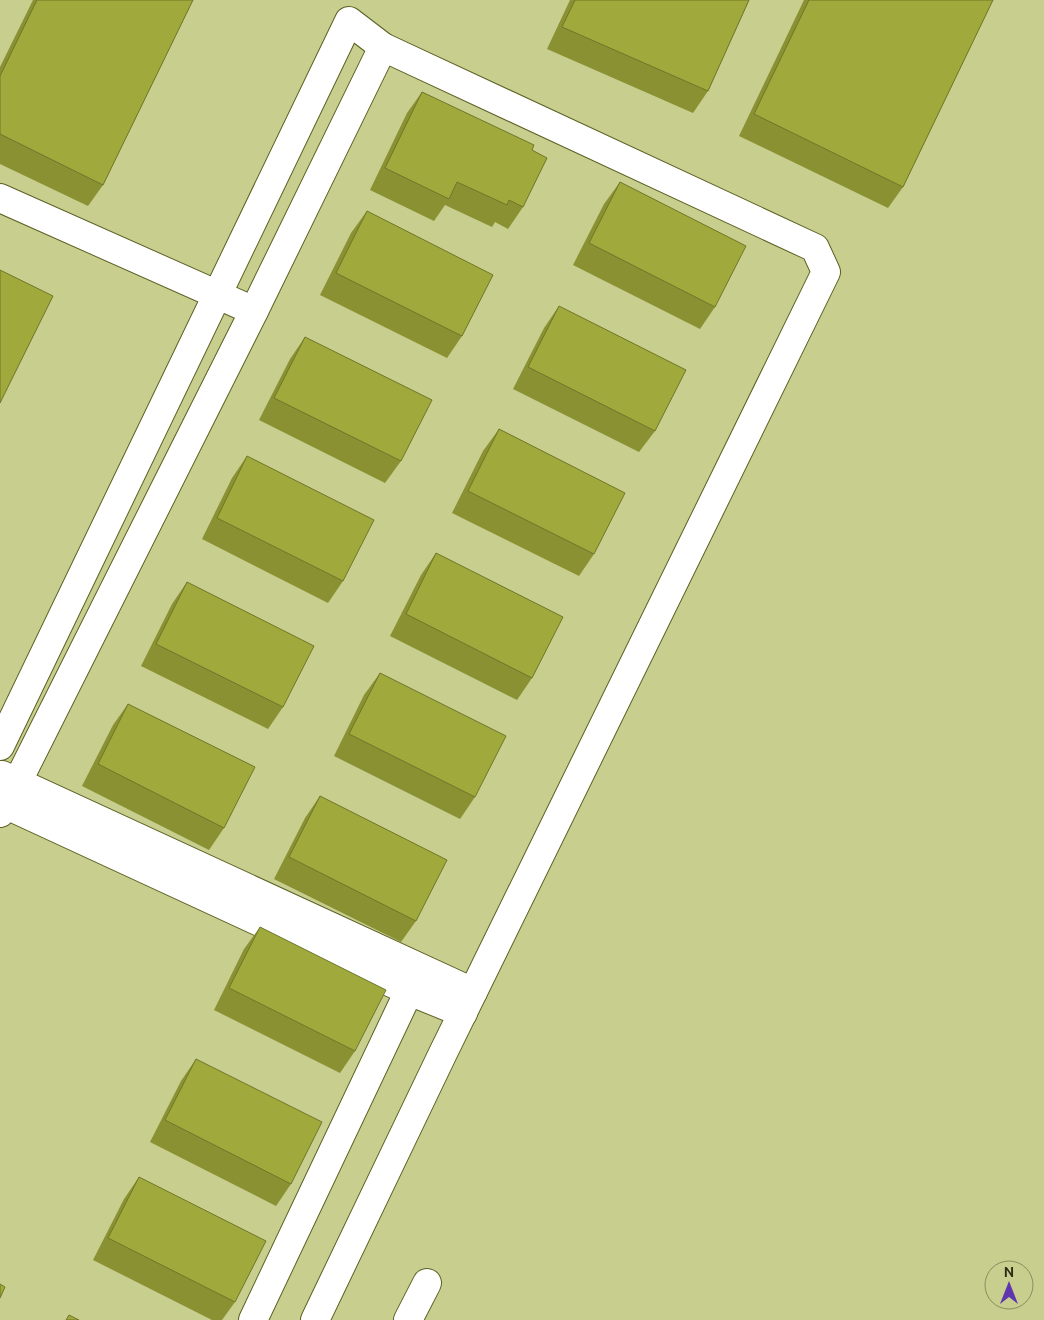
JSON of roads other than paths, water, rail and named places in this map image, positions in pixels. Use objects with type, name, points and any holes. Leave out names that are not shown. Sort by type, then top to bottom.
[{"type":"street","points":[[0,746],[349,21],[383,47],[816,248],[826,272],[315,1320]]},
{"type":"street","points":[[383,47],[254,312],[4,795],[228,893],[468,1003]]},
{"type":"street","points":[[0,198],[254,312]]},
{"type":"street","points":[[228,893],[410,991],[468,1003]]},
{"type":"street","points":[[253,1320],[410,991]]},
{"type":"street","points":[[408,1320],[427,1283]]}]
